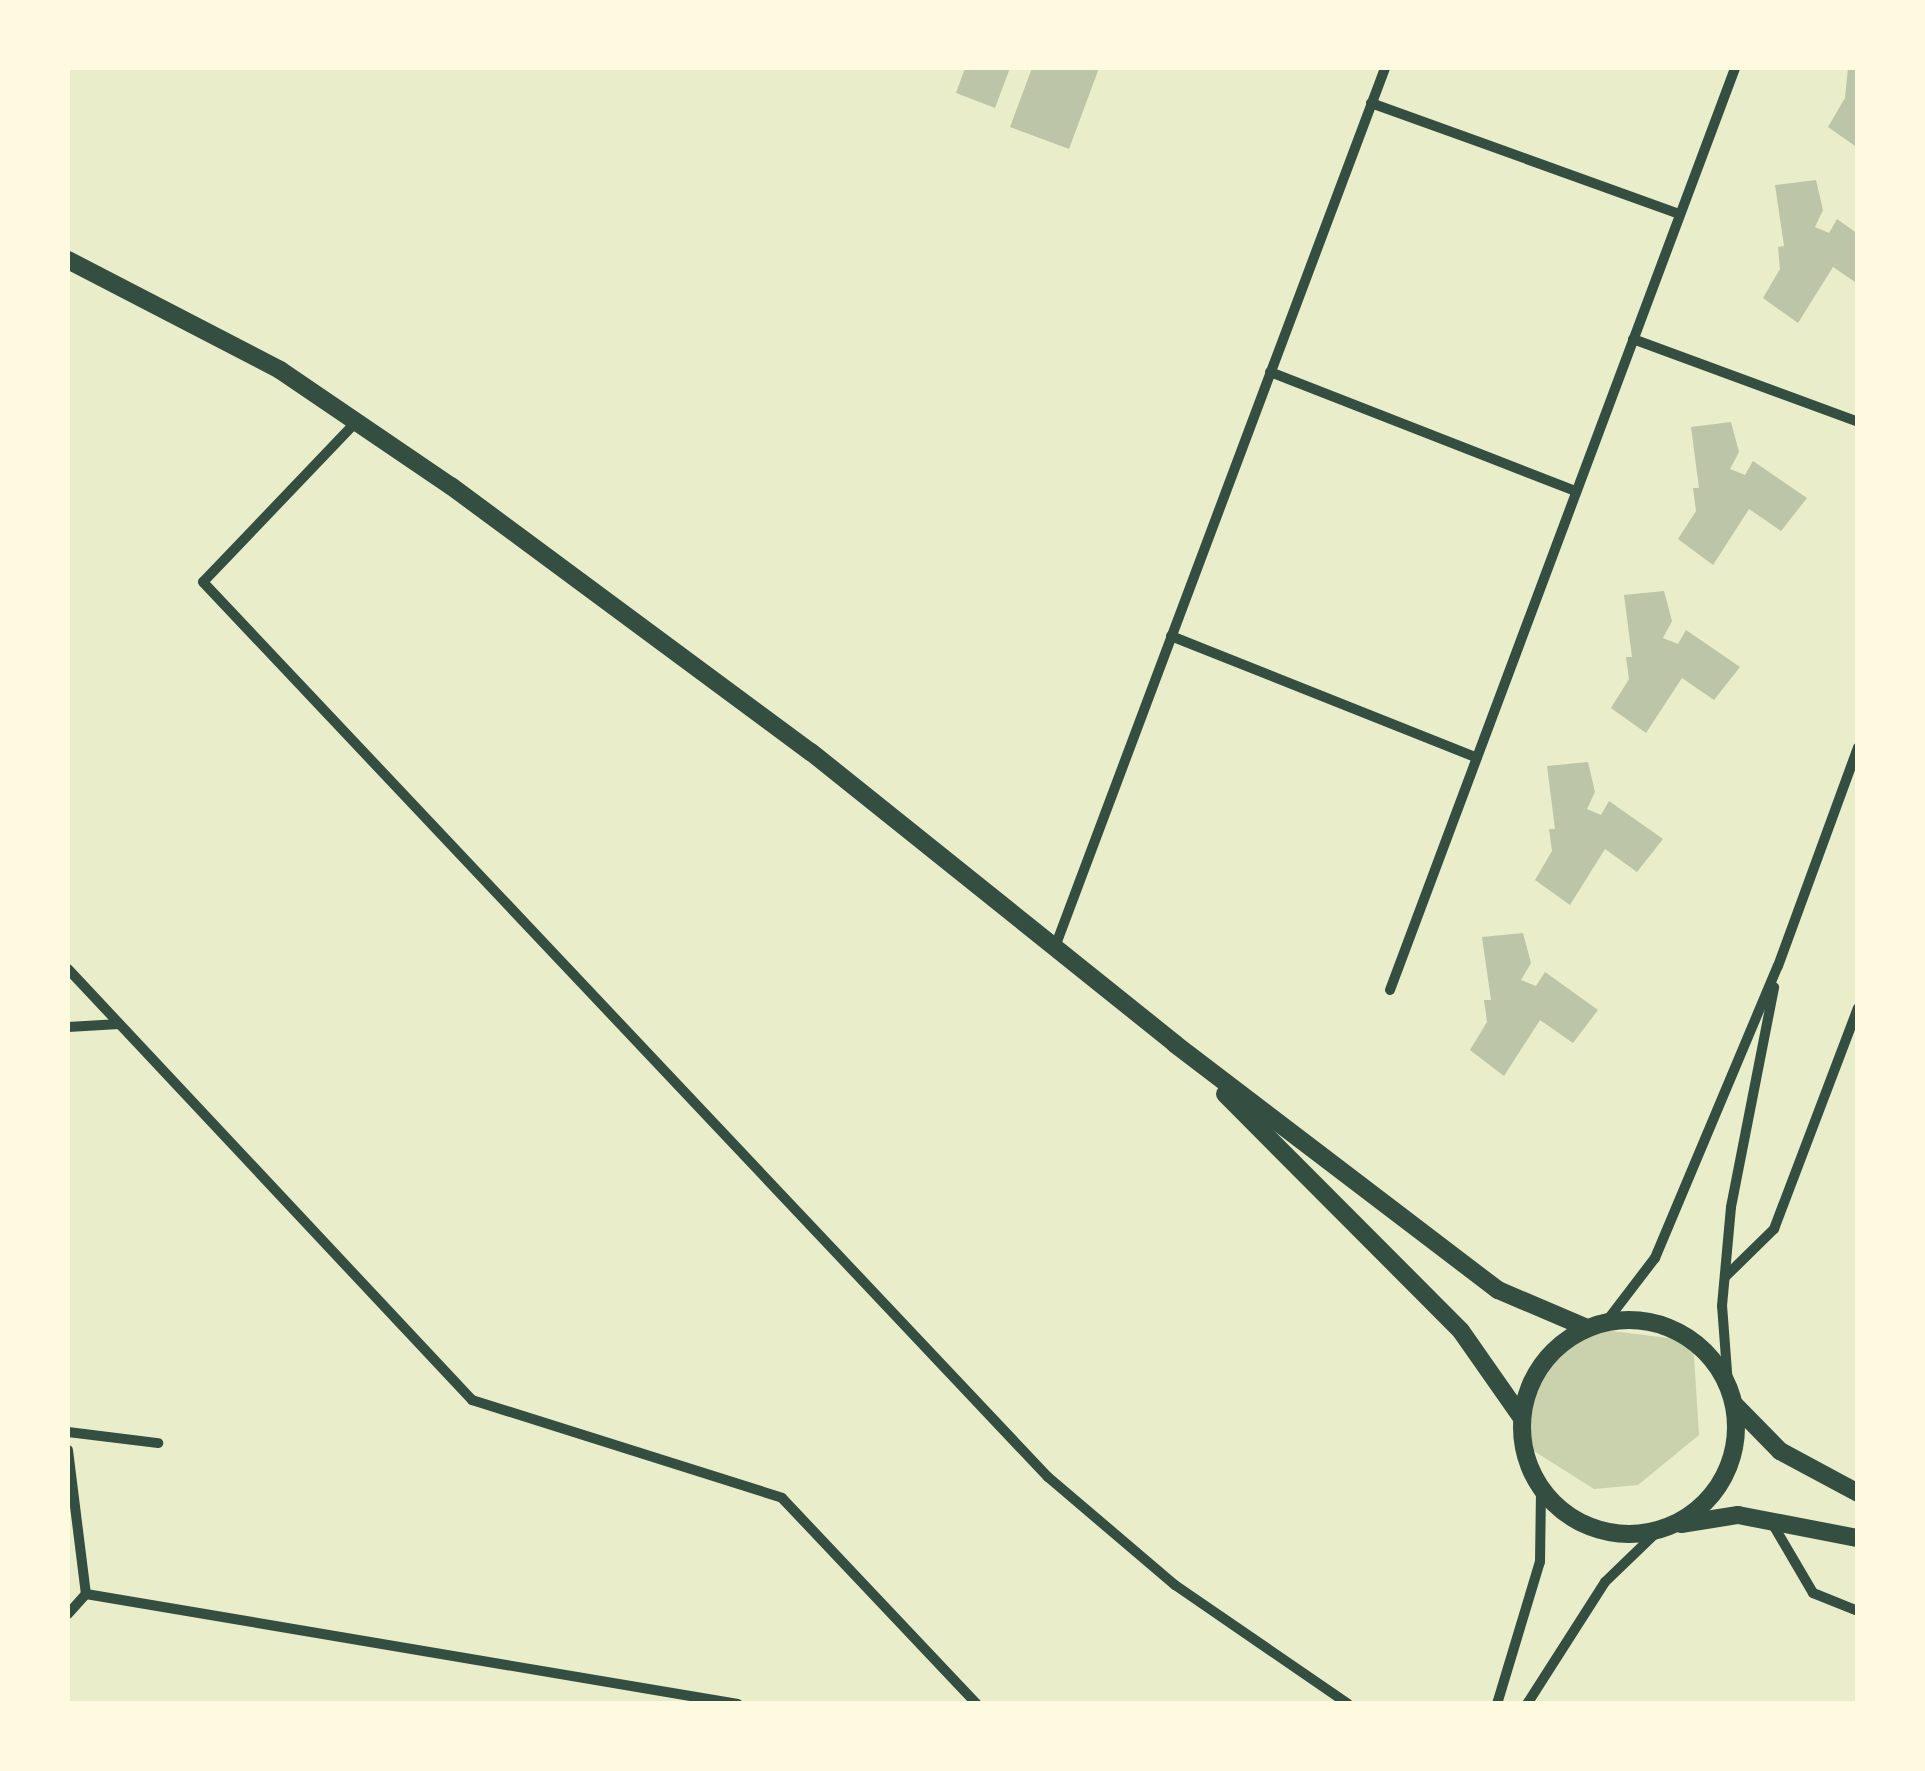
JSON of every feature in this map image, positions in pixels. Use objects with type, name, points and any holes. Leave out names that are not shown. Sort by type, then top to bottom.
[{"type":"street","points":[[1055,947],[1384,68]]},
{"type":"street","points":[[1390,990],[1732,68]]},
{"type":"street","points":[[1371,104],[1680,214]]},
{"type":"street","points":[[68,260],[280,370],[356,422],[811,752],[1175,1044],[1498,1290],[1587,1328]]},
{"type":"street","points":[[1634,338],[1858,422]]},
{"type":"street","points":[[1270,372],[1576,491]]},
{"type":"street","points":[[356,422],[204,582],[1048,1477],[1176,1585],[1348,1704]]},
{"type":"street","points":[[1171,636],[1477,758]]},
{"type":"street","points":[[1606,1322],[1655,1258],[1778,966],[1858,747]]},
{"type":"street","points":[[1527,1704],[1605,1582],[1664,1528],[1700,1507],[1728,1470],[1734,1404],[1728,1385],[1724,1278],[1731,1208],[1778,966]]},
{"type":"street","points":[[68,969],[472,1400],[782,1498],[977,1704]]},
{"type":"street","points":[[1724,1278],[1774,1229],[1858,1008]]},
{"type":"street","points":[[68,1028],[119,1024]]},
{"type":"street","points":[[1175,1044],[1461,1330],[1522,1418],[1529,1466],[1541,1488],[1565,1513],[1594,1528],[1664,1528],[1738,1515],[1858,1538]]},
{"type":"street","points":[[1522,1418],[1544,1360],[1587,1328],[1606,1322],[1666,1326],[1694,1341],[1728,1385]]},
{"type":"street","points":[[1734,1404],[1780,1451],[1858,1493]]},
{"type":"street","points":[[68,1432],[158,1443]]},
{"type":"street","points":[[68,1450],[86,1594],[68,1614]]},
{"type":"street","points":[[1497,1704],[1540,1562],[1541,1488]]},
{"type":"street","points":[[1770,1519],[1813,1593],[1858,1611]]},
{"type":"street","points":[[86,1594],[738,1704]]},
{"type":"green space","points":[[1587,1328],[1693,1341],[1699,1435],[1638,1485],[1594,1489],[1526,1446],[1530,1384]]},
{"type":"building","points":[[965,68],[1010,68],[995,108],[956,93]]},
{"type":"building","points":[[1032,68],[1099,68],[1069,149],[1010,127]]},
{"type":"building","points":[[1848,68],[1858,68],[1858,148],[1828,127],[1845,98]]},
{"type":"building","points":[[1816,180],[1823,210],[1815,227],[1829,233],[1837,219],[1858,234],[1858,284],[1833,267],[1798,323],[1763,298],[1780,269],[1778,247],[1784,246],[1775,185]]},
{"type":"building","points":[[1731,422],[1739,452],[1730,469],[1745,475],[1753,461],[1807,498],[1781,531],[1749,509],[1713,565],[1678,539],[1696,511],[1693,488],[1699,488],[1691,427]]},
{"type":"building","points":[[1664,591],[1672,621],[1663,638],[1678,644],[1686,630],[1740,667],[1714,700],[1682,678],[1646,733],[1611,708],[1629,679],[1626,657],[1632,657],[1624,595]]},
{"type":"building","points":[[1588,762],[1595,792],[1587,809],[1601,815],[1609,801],[1663,839],[1637,872],[1605,849],[1570,905],[1535,880],[1552,851],[1549,829],[1555,829],[1547,766]]},
{"type":"building","points":[[1523,933],[1531,963],[1521,980],[1536,986],[1545,972],[1598,1010],[1573,1043],[1540,1020],[1504,1076],[1470,1050],[1487,1022],[1484,1000],[1491,1000],[1482,937]]}]
